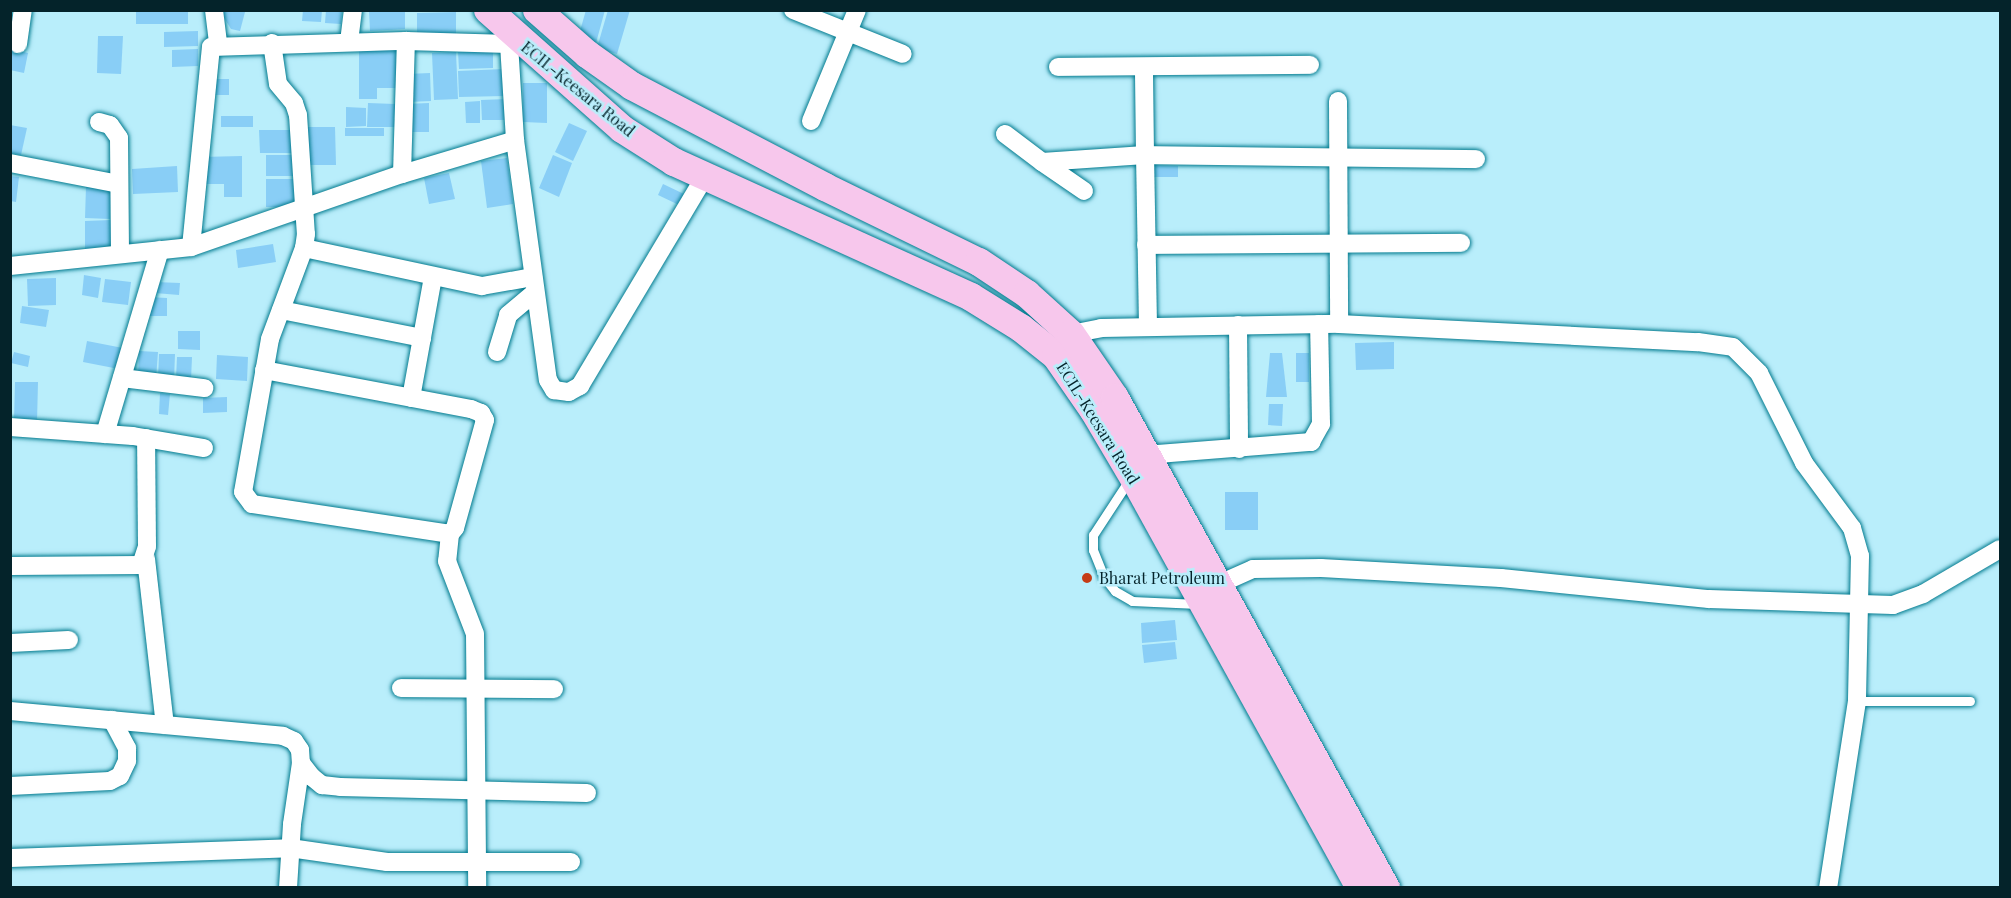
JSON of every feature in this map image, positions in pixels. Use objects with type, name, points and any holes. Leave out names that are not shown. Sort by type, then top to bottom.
[{"type":"main road","name":"ECIL-Keesara Road","points":[[488,10],[512,40],[622,129],[674,162],[971,297],[1056,356],[1138,466],[1210,594],[1386,888]]},
{"type":"main road","name":"ECIL-Keesara Road","points":[[537,10],[587,54],[632,86],[825,188],[924,232],[1028,294],[1071,334],[1115,398],[1138,466]]},
{"type":"main road","name":"ECIL-Keesara Road","points":[[1210,594],[1360,888]]},
{"type":"street","points":[[18,44],[23,10]]},
{"type":"street","points":[[214,10],[218,44]]},
{"type":"street","points":[[349,42],[353,10]]},
{"type":"street","points":[[793,10],[903,54]]},
{"type":"street","points":[[811,121],[857,10]]},
{"type":"street","points":[[190,247],[209,52],[218,44],[512,40],[515,140],[548,380],[554,390],[569,392],[580,386],[705,176]]},
{"type":"street","points":[[402,174],[406,41]]},
{"type":"street","points":[[272,43],[278,84],[294,103],[298,115],[304,248],[281,310],[264,370],[243,492],[246,500],[450,534]]},
{"type":"street","points":[[1058,67],[1310,65]]},
{"type":"street","points":[[1144,68],[1148,326]]},
{"type":"street","points":[[1338,101],[1339,324]]},
{"type":"street","points":[[99,122],[110,125],[119,138],[120,253]]},
{"type":"street","points":[[1005,134],[1084,191]]},
{"type":"street","points":[[10,266],[190,247],[303,210],[402,174],[515,140]]},
{"type":"street","points":[[1042,162],[1144,155],[1476,159]]},
{"type":"street","points":[[10,163],[119,183]]},
{"type":"street","points":[[1146,244],[1461,243]]},
{"type":"street","points":[[304,248],[483,286],[534,285]]},
{"type":"street","points":[[105,434],[160,250]]},
{"type":"street","points":[[411,398],[433,277]]},
{"type":"street","points":[[497,352],[508,315],[534,285]]},
{"type":"street","points":[[281,310],[422,338]]},
{"type":"street","points":[[1138,466],[1239,449],[1306,444],[1318,435],[1319,324]]},
{"type":"street","points":[[1071,334],[1148,326],[1339,324],[1698,342],[1734,347],[1759,373],[1804,463],[1852,528],[1860,556],[1857,606],[1857,701],[1828,888]]},
{"type":"street","points":[[1238,325],[1239,449]]},
{"type":"street","points":[[264,370],[471,409],[481,413],[485,420],[455,528],[450,534],[447,561],[453,584],[475,634],[474,792],[477,888]]},
{"type":"street","points":[[122,378],[204,388]]},
{"type":"street","points":[[10,427],[146,438],[204,448]]},
{"type":"street","points":[[146,438],[146,559],[165,725]]},
{"type":"street","points":[[1210,594],[1253,569],[1321,568],[1501,578],[1709,599],[1857,606],[1893,605],[1923,594],[2001,549]]},
{"type":"street","points":[[10,566],[130,566],[141,565],[146,559]]},
{"type":"street","points":[[10,643],[69,640]]},
{"type":"street","points":[[401,688],[554,689]]},
{"type":"street","points":[[10,711],[283,736],[294,741],[300,750],[301,763],[290,848],[288,888]]},
{"type":"street","points":[[10,786],[110,781],[120,776],[127,761],[127,748],[112,720]]},
{"type":"street","points":[[301,763],[322,785],[474,792],[587,793]]},
{"type":"street","points":[[10,858],[290,848],[387,862],[476,864],[571,862]]},
{"type":"lane","points":[[1138,466],[1093,535],[1094,550],[1104,577],[1115,591],[1132,601],[1210,594]]},
{"type":"lane","points":[[1857,701],[1970,701]]},
{"type":"building","points":[[136,10],[188,10],[188,24],[136,24]]},
{"type":"building","points":[[303,10],[322,10],[321,22],[302,21]]},
{"type":"building","points":[[326,10],[342,10],[341,24],[325,23]]},
{"type":"building","points":[[369,10],[405,10],[405,29],[370,31]]},
{"type":"building","points":[[586,10],[605,10],[596,43],[578,38]]},
{"type":"building","points":[[608,10],[630,10],[617,54],[597,48]]},
{"type":"building","points":[[220,11],[245,12],[240,31],[231,29]]},
{"type":"building","points":[[456,12],[456,34],[417,35],[417,13]]},
{"type":"building","points":[[198,31],[198,46],[164,47],[164,32]]},
{"type":"building","points":[[98,36],[123,36],[121,74],[97,73]]},
{"type":"building","points":[[396,45],[397,88],[377,88],[377,99],[359,99],[359,46]]},
{"type":"building","points":[[10,49],[28,53],[24,73],[10,70]]},
{"type":"building","points":[[198,49],[198,66],[172,67],[172,50]]},
{"type":"building","points":[[493,50],[493,68],[459,69],[458,52]]},
{"type":"building","points":[[456,52],[458,99],[434,100],[432,53]]},
{"type":"building","points":[[504,69],[504,96],[459,97],[458,71]]},
{"type":"building","points":[[430,73],[431,101],[408,102],[407,74]]},
{"type":"building","points":[[209,79],[229,79],[229,95],[210,95]]},
{"type":"building","points":[[523,83],[547,83],[547,123],[523,122]]},
{"type":"building","points":[[508,99],[508,120],[482,120],[481,100]]},
{"type":"building","points":[[480,101],[480,123],[466,123],[465,102]]},
{"type":"building","points":[[368,103],[395,104],[395,127],[367,127]]},
{"type":"building","points":[[429,103],[429,132],[407,132],[406,104]]},
{"type":"building","points":[[346,107],[366,108],[366,126],[346,127]]},
{"type":"building","points":[[221,116],[253,116],[253,127],[221,127]]},
{"type":"building","points":[[569,123],[587,131],[573,161],[555,152]]},
{"type":"building","points":[[10,125],[27,128],[21,155],[10,153]]},
{"type":"building","points":[[307,127],[335,127],[336,165],[307,165]]},
{"type":"building","points":[[345,128],[384,128],[384,136],[345,136]]},
{"type":"building","points":[[259,130],[294,130],[294,153],[260,153]]},
{"type":"building","points":[[266,155],[295,155],[295,176],[266,176]]},
{"type":"building","points":[[553,155],[572,163],[559,197],[539,188]]},
{"type":"building","points":[[242,156],[242,197],[224,197],[224,184],[201,184],[201,157]]},
{"type":"building","points":[[507,158],[513,204],[487,208],[481,161]]},
{"type":"building","points":[[1153,165],[1178,166],[1178,177],[1153,177]]},
{"type":"building","points":[[177,166],[178,192],[133,194],[132,169]]},
{"type":"building","points":[[449,173],[455,199],[429,204],[424,178]]},
{"type":"building","points":[[10,176],[19,177],[16,202],[10,201]]},
{"type":"building","points":[[266,179],[295,179],[295,207],[266,207]]},
{"type":"building","points":[[663,184],[684,194],[679,205],[658,195]]},
{"type":"building","points":[[86,186],[112,187],[110,219],[85,218]]},
{"type":"building","points":[[111,220],[111,250],[85,250],[85,221]]},
{"type":"building","points":[[273,244],[276,262],[238,268],[236,250]]},
{"type":"building","points":[[84,275],[101,278],[98,298],[82,295]]},
{"type":"building","points":[[56,278],[56,305],[28,306],[27,279]]},
{"type":"building","points":[[105,279],[131,282],[128,305],[102,302]]},
{"type":"building","points":[[155,282],[180,283],[179,295],[155,293]]},
{"type":"building","points":[[148,297],[167,298],[167,316],[147,316]]},
{"type":"building","points":[[22,306],[49,310],[46,327],[20,323]]},
{"type":"building","points":[[178,331],[200,331],[200,350],[178,349]]},
{"type":"building","points":[[87,341],[128,349],[124,370],[83,362]]},
{"type":"building","points":[[1394,342],[1394,369],[1356,370],[1355,343]]},
{"type":"building","points":[[139,351],[158,352],[156,379],[138,378]]},
{"type":"building","points":[[14,352],[30,356],[28,367],[11,363]]},
{"type":"building","points":[[1270,353],[1282,353],[1287,397],[1266,397]]},
{"type":"building","points":[[1296,353],[1309,353],[1309,382],[1296,382]]},
{"type":"building","points":[[159,354],[175,354],[174,380],[158,380]]},
{"type":"building","points":[[217,355],[248,357],[247,381],[216,379]]},
{"type":"building","points":[[177,357],[192,357],[191,380],[176,379]]},
{"type":"building","points":[[15,382],[38,382],[37,422],[14,421]]},
{"type":"building","points":[[160,393],[170,394],[168,415],[159,414]]},
{"type":"building","points":[[227,397],[227,412],[203,413],[203,398]]},
{"type":"building","points":[[1269,404],[1283,404],[1282,426],[1268,425]]},
{"type":"building","points":[[1225,492],[1258,492],[1258,530],[1225,530]]},
{"type":"building","points":[[1175,620],[1177,640],[1142,643],[1141,623]]},
{"type":"building","points":[[1175,642],[1177,659],[1144,663],[1142,645]]},
{"type":"place","name":"Bharat Petroleum","points":[[1087,578]]}]
